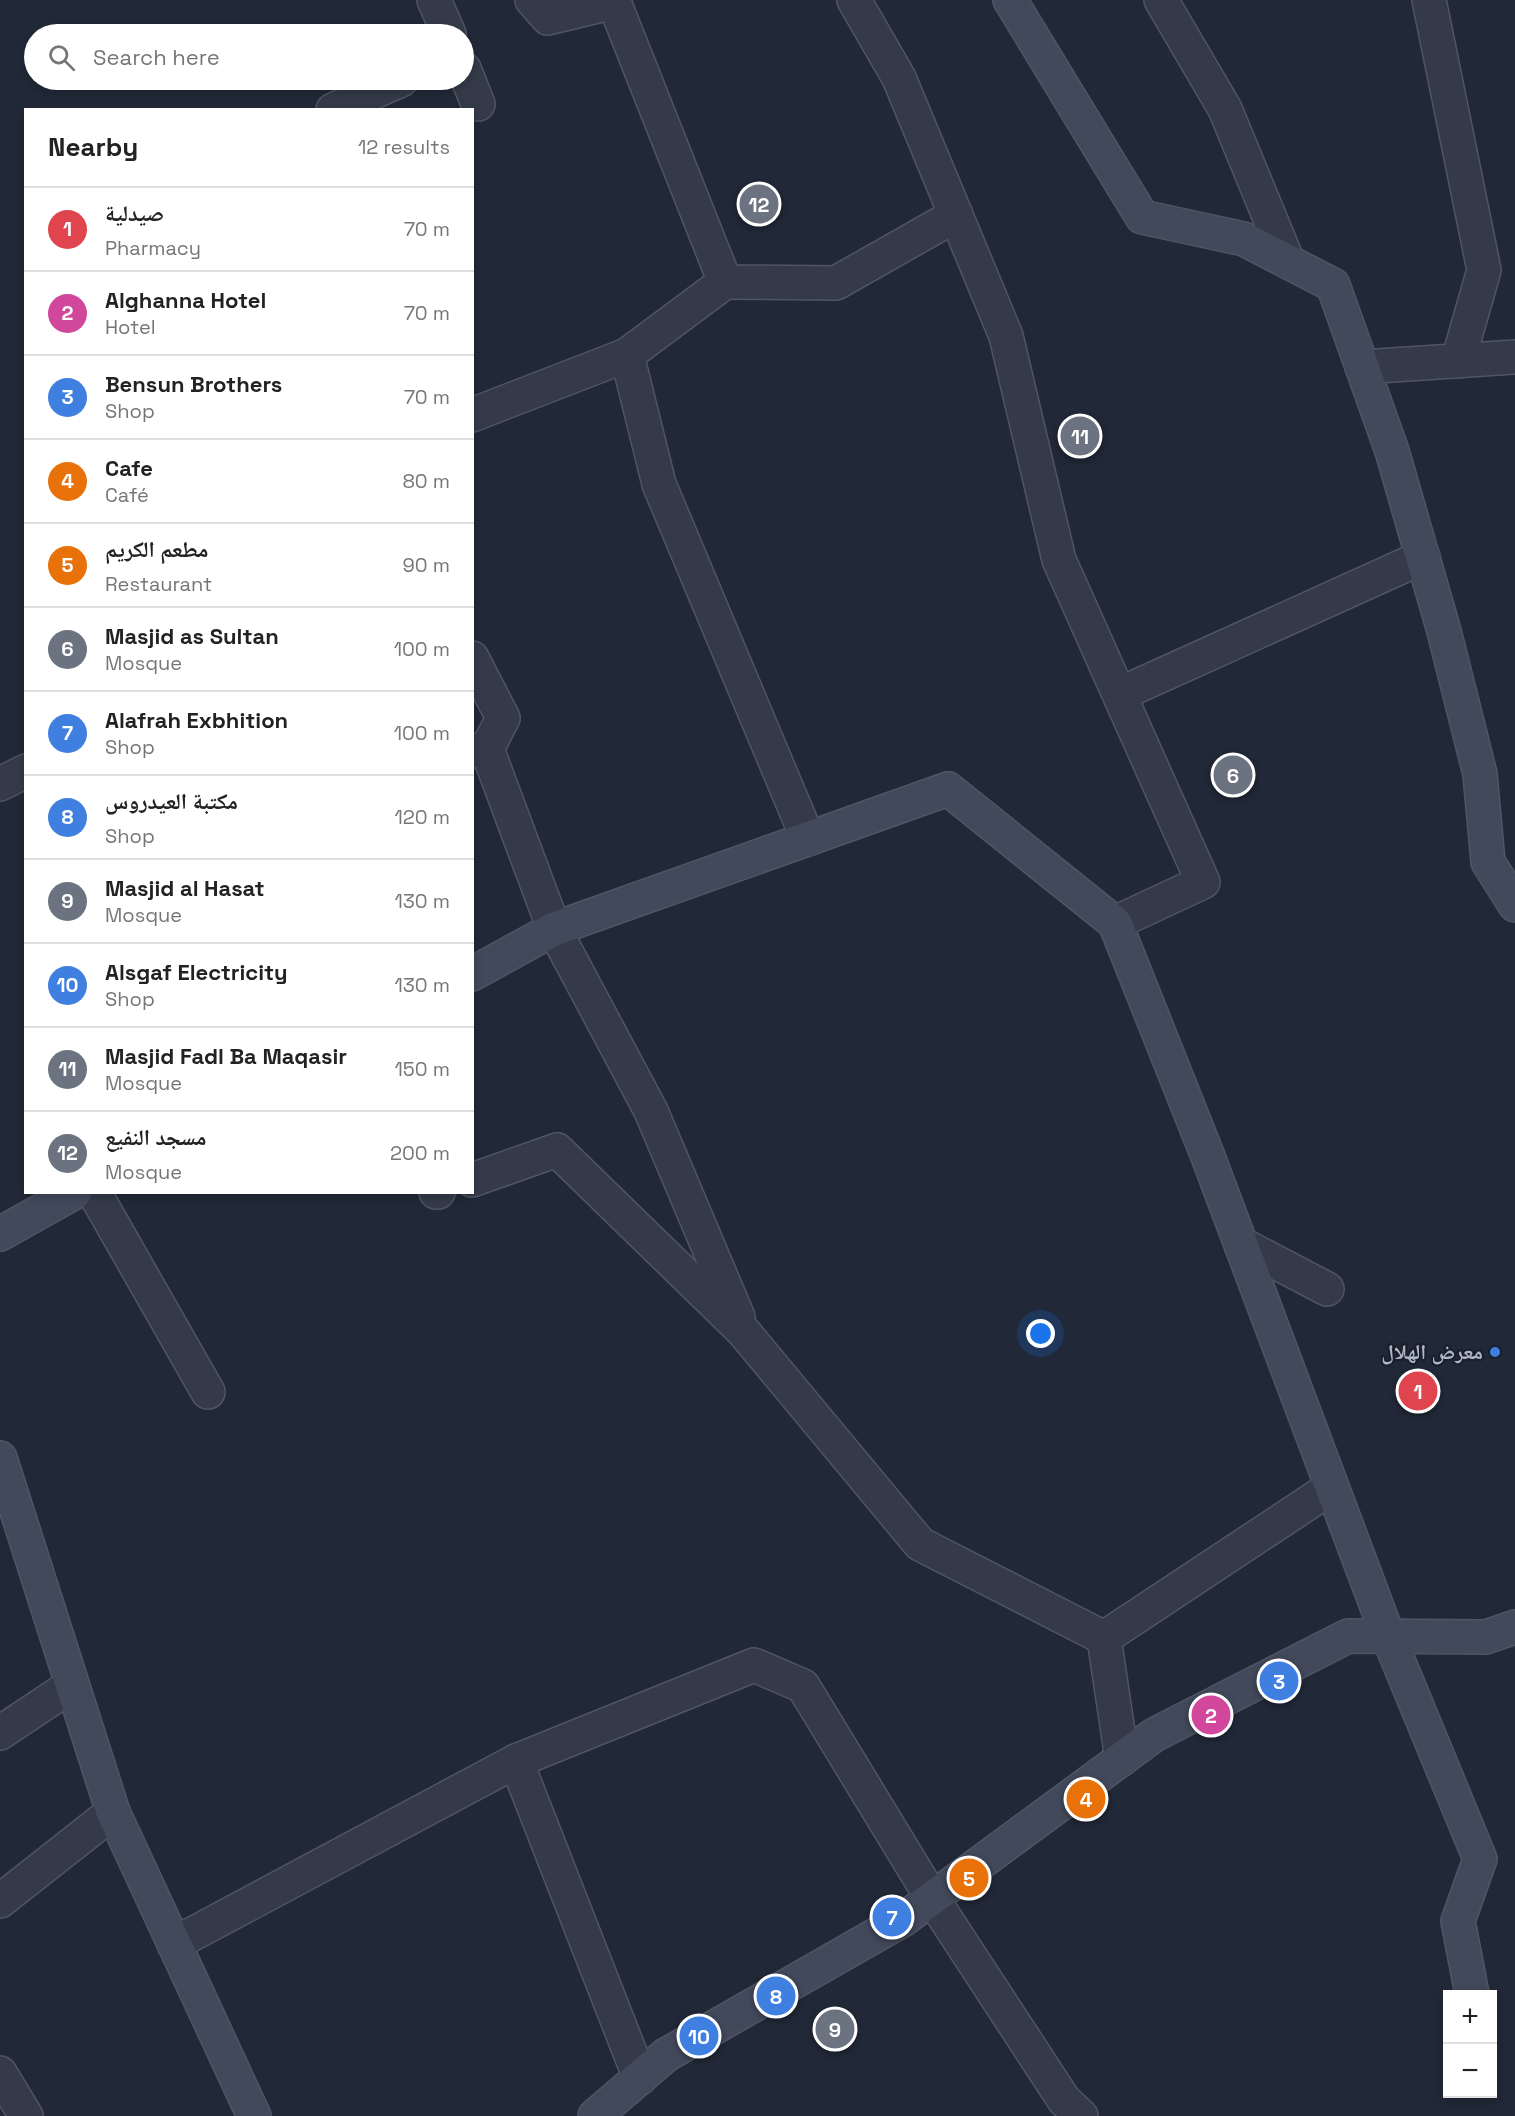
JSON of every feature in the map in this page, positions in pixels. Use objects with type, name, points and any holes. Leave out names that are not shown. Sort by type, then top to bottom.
[{"type":"street","points":[[434,0],[445,24]]},
{"type":"street","points":[[532,0],[548,18],[616,1],[725,282]]},
{"type":"street","points":[[854,0],[899,78],[1006,336],[1059,560],[1203,882],[1115,923]]},
{"type":"street","points":[[1010,0],[1142,217],[1244,239],[1333,285],[1392,451],[1444,631],[1480,774],[1488,862],[1515,905]]},
{"type":"street","points":[[1161,0],[1226,109],[1288,262]]},
{"type":"street","points":[[1429,0],[1484,270],[1458,361]]},
{"type":"street","points":[[472,90],[478,104]]},
{"type":"street","points":[[340,108],[385,94]]},
{"type":"street","points":[[474,414],[627,355],[725,282],[836,283],[956,215]]},
{"type":"street","points":[[627,355],[659,484],[808,839]]},
{"type":"street","points":[[1362,367],[1515,357]]},
{"type":"street","points":[[1120,694],[1423,558]]},
{"type":"street","points":[[474,662],[503,718],[480,750],[554,929],[651,1111],[743,1330]]},
{"type":"street","points":[[0,784],[24,772]]},
{"type":"street","points":[[474,973],[554,929],[948,789],[1115,923],[1241,1244],[1388,1636],[1480,1859],[1458,1921],[1471,1990]]},
{"type":"street","points":[[474,1179],[557,1150],[743,1330],[920,1544],[1104,1638]]},
{"type":"street","points":[[0,1234],[71,1194]]},
{"type":"street","points":[[95,1194],[208,1392]]},
{"type":"street","points":[[1241,1244],[1328,1289]]},
{"type":"street","points":[[0,1458],[113,1812],[254,2116]]},
{"type":"street","points":[[1104,1638],[1332,1488]]},
{"type":"street","points":[[595,2116],[666,2055],[904,1919],[1154,1735],[1348,1636],[1486,1638],[1515,1627]]},
{"type":"street","points":[[1104,1638],[1122,1759]]},
{"type":"street","points":[[174,1944],[516,1761],[754,1665],[803,1686],[932,1898],[1064,2100],[1081,2116]]},
{"type":"street","points":[[0,1732],[72,1685]]},
{"type":"street","points":[[516,1761],[640,2078]]},
{"type":"street","points":[[0,1901],[113,1812]]},
{"type":"street","points":[[0,2073],[26,2116]]},
{"type":"place","name":"مسجد النفيع","points":[[759,204]]},
{"type":"place","name":"Masjid Fadl Ba Maqasir","points":[[1080,436]]},
{"type":"place","name":"Masjid as Sultan","points":[[1233,775]]},
{"type":"place","name":"معرض الهلال","points":[[1495,1352]]},
{"type":"place","name":"صيدلية","points":[[1418,1391]]},
{"type":"place","name":"Bensun Brothers","points":[[1279,1681]]},
{"type":"place","name":"Alghanna Hotel","points":[[1211,1715]]},
{"type":"place","name":"Cafe","points":[[1086,1799]]},
{"type":"place","name":"مطعم الكريم","points":[[969,1878]]},
{"type":"place","name":"Alafrah Exbhition","points":[[892,1917]]},
{"type":"place","name":"مكتبة العيدروس","points":[[776,1996]]},
{"type":"place","name":"Masjid al Hasat","points":[[835,2029]]},
{"type":"place","name":"Alsgaf Electricity","points":[[699,2036]]}]
